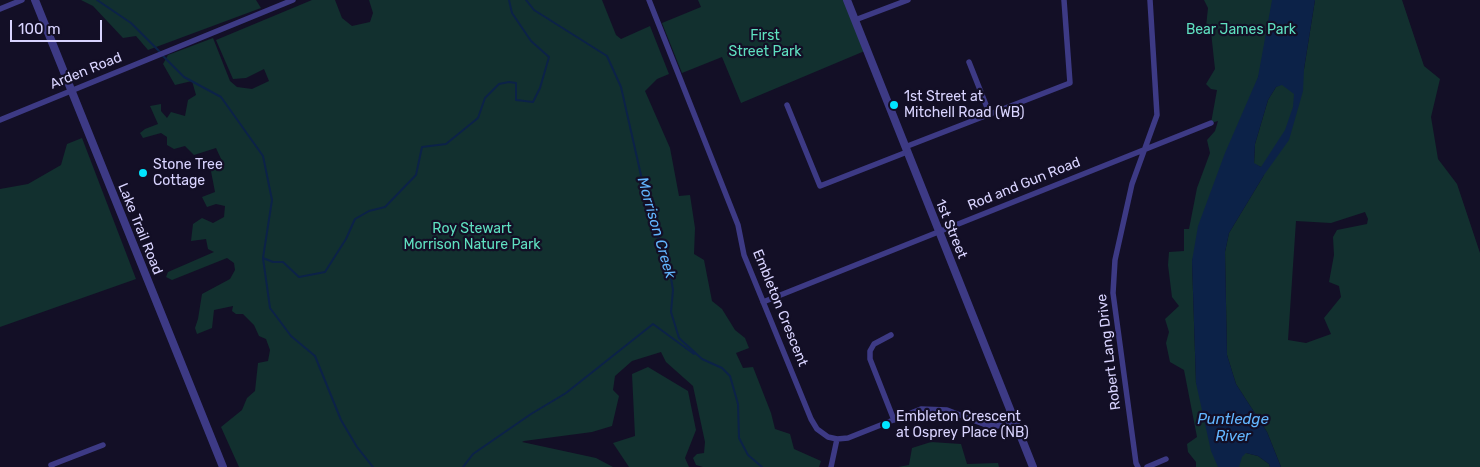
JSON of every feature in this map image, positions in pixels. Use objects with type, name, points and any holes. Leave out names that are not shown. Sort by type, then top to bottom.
[{"type":"street","points":[[0,9],[22,0]]},
{"type":"street","name":"Lake Trail Road","points":[[35,0],[223,467]]},
{"type":"street","name":"Arden Road","points":[[0,120],[293,0]]},
{"type":"street","name":"Embleton Crescent","points":[[649,0],[738,225],[744,255],[811,419],[817,429],[837,439]]},
{"type":"street","name":"1st Street","points":[[847,0],[1032,467]]},
{"type":"street","points":[[855,20],[907,0]]},
{"type":"street","points":[[787,105],[820,186],[1070,83],[1064,0]]},
{"type":"street","name":"Robert Lang Drive","points":[[1138,467],[1113,293],[1115,260],[1132,184],[1157,115],[1150,0]]},
{"type":"street","points":[[969,62],[990,115]]},
{"type":"street","name":"Rod and Gun Road","points":[[763,302],[1211,123]]},
{"type":"street","points":[[891,335],[874,344],[870,351],[870,359],[894,420]]},
{"type":"street","points":[[831,467],[837,439],[848,438],[921,409],[947,410],[986,425],[997,426],[1014,422]]},
{"type":"street","points":[[52,467],[51,465],[103,445]]},
{"type":"street","points":[[1147,467],[1166,459]]},
{"type":"green space","points":[[81,0],[256,0],[261,8],[148,50],[136,36],[123,38],[93,6]]},
{"type":"green space","name":"Roy Stewart Morrison Nature Park","points":[[312,0],[335,0],[342,18],[352,26],[370,22],[373,13],[369,0],[602,0],[616,35],[621,39],[650,26],[669,74],[657,79],[645,91],[670,148],[679,196],[690,195],[695,228],[694,254],[704,260],[712,301],[722,309],[735,330],[745,338],[749,348],[736,353],[743,368],[753,367],[771,413],[775,429],[790,434],[794,449],[821,461],[819,467],[703,467],[696,465],[693,458],[697,454],[704,453],[705,442],[693,386],[666,362],[661,352],[632,361],[615,376],[613,390],[619,396],[612,426],[592,432],[522,442],[596,458],[613,467],[239,467],[221,427],[242,410],[247,398],[255,391],[258,363],[268,361],[270,350],[266,339],[259,336],[254,325],[243,314],[236,314],[232,311],[233,306],[214,310],[212,328],[197,334],[195,328],[202,294],[230,279],[235,270],[234,263],[227,258],[172,280],[166,277],[168,272],[214,252],[208,249],[206,239],[191,241],[193,224],[202,218],[213,223],[224,217],[225,206],[216,204],[207,207],[202,197],[215,192],[210,166],[222,161],[216,148],[194,155],[185,146],[174,149],[167,145],[167,137],[161,133],[143,138],[140,133],[158,124],[150,106],[161,104],[161,111],[167,118],[171,112],[185,116],[188,100],[196,95],[192,81],[175,85],[163,64],[168,55],[213,38],[230,81],[237,87],[252,89],[269,81],[264,69],[246,78],[233,79],[216,40]]},
{"type":"green space","name":"First Street Park","points":[[698,0],[847,0],[867,50],[741,103],[722,57],[682,73],[662,23],[701,7]]},
{"type":"green space","name":"Bear James Park","points":[[1204,0],[1282,0],[1248,111],[1192,261],[1196,383],[1246,453],[1258,456],[1269,464],[1270,467],[1196,467],[1196,462],[1188,452],[1187,444],[1197,437],[1184,370],[1170,362],[1166,343],[1169,332],[1165,319],[1179,306],[1172,297],[1168,265],[1169,252],[1184,251],[1184,229],[1189,229],[1197,188],[1210,153],[1207,140],[1215,131],[1218,121],[1211,123],[1217,90],[1211,89],[1206,84],[1215,69],[1211,32],[1206,27],[1208,8]]},
{"type":"green space","points":[[1315,0],[1402,0],[1424,66],[1440,79],[1431,117],[1438,159],[1457,184],[1480,253],[1480,467],[1281,467],[1267,432],[1236,384],[1227,355],[1225,252],[1229,233],[1264,175],[1261,167],[1254,164],[1255,144],[1268,100],[1276,87],[1304,69]],"holes":[[[1365,212],[1368,219],[1367,224],[1337,230],[1333,237],[1334,255],[1329,282],[1339,286],[1341,297],[1324,318],[1331,334],[1306,343],[1288,340],[1296,221],[1331,223]]]},
{"type":"green space","points":[[82,138],[136,279],[0,327],[0,189],[28,184],[61,165],[67,144]]},
{"type":"green space","points":[[648,367],[688,391],[696,430],[685,458],[689,467],[629,467],[613,443],[635,436],[632,374]]},
{"type":"green space","points":[[931,442],[961,444],[967,464],[998,463],[999,467],[898,467],[909,465],[912,448]]},
{"type":"water","name":"Puntledge River","points":[[1272,0],[1315,0],[1304,69],[1303,91],[1289,140],[1264,175],[1229,233],[1225,252],[1227,355],[1236,384],[1267,432],[1281,467],[1270,467],[1269,464],[1258,456],[1246,453],[1242,457],[1239,467],[1218,467],[1211,451],[1196,383],[1192,261],[1198,226],[1225,153],[1258,77]],"holes":[[[1282,85],[1294,94],[1293,107],[1285,130],[1261,167],[1254,163],[1255,144],[1268,100],[1276,87]]]},
{"type":"waterway","points":[[97,0],[131,23],[160,52]]},
{"type":"waterway","points":[[263,258],[273,262],[283,262],[299,277],[325,272],[346,239],[355,219],[369,211],[385,207],[416,175],[422,147],[446,144],[478,118],[485,98],[499,84],[516,83],[516,100],[533,102],[540,88],[549,57],[531,41],[512,13],[509,0]]},
{"type":"waterway","name":"Morrison Creek","points":[[526,0],[534,10],[607,56],[621,87],[650,215],[670,272],[673,290],[671,312],[679,338],[702,359],[722,368],[730,376],[738,404],[739,438],[748,455],[762,467]]},
{"type":"waterway","points":[[163,56],[184,77],[221,97],[263,156],[272,200],[263,258],[270,308],[291,336],[315,356],[341,420],[357,447],[373,467]]},
{"type":"waterway","points":[[463,467],[473,454],[531,414],[566,393],[653,324],[694,354]]},
{"type":"place","name":"1st Street at Mitchell Road (WB)","points":[[894,105]]},
{"type":"place","name":"Stone Tree Cottage","points":[[143,173]]},
{"type":"place","name":"Embleton Crescent at Osprey Place (NB)","points":[[886,425]]}]
